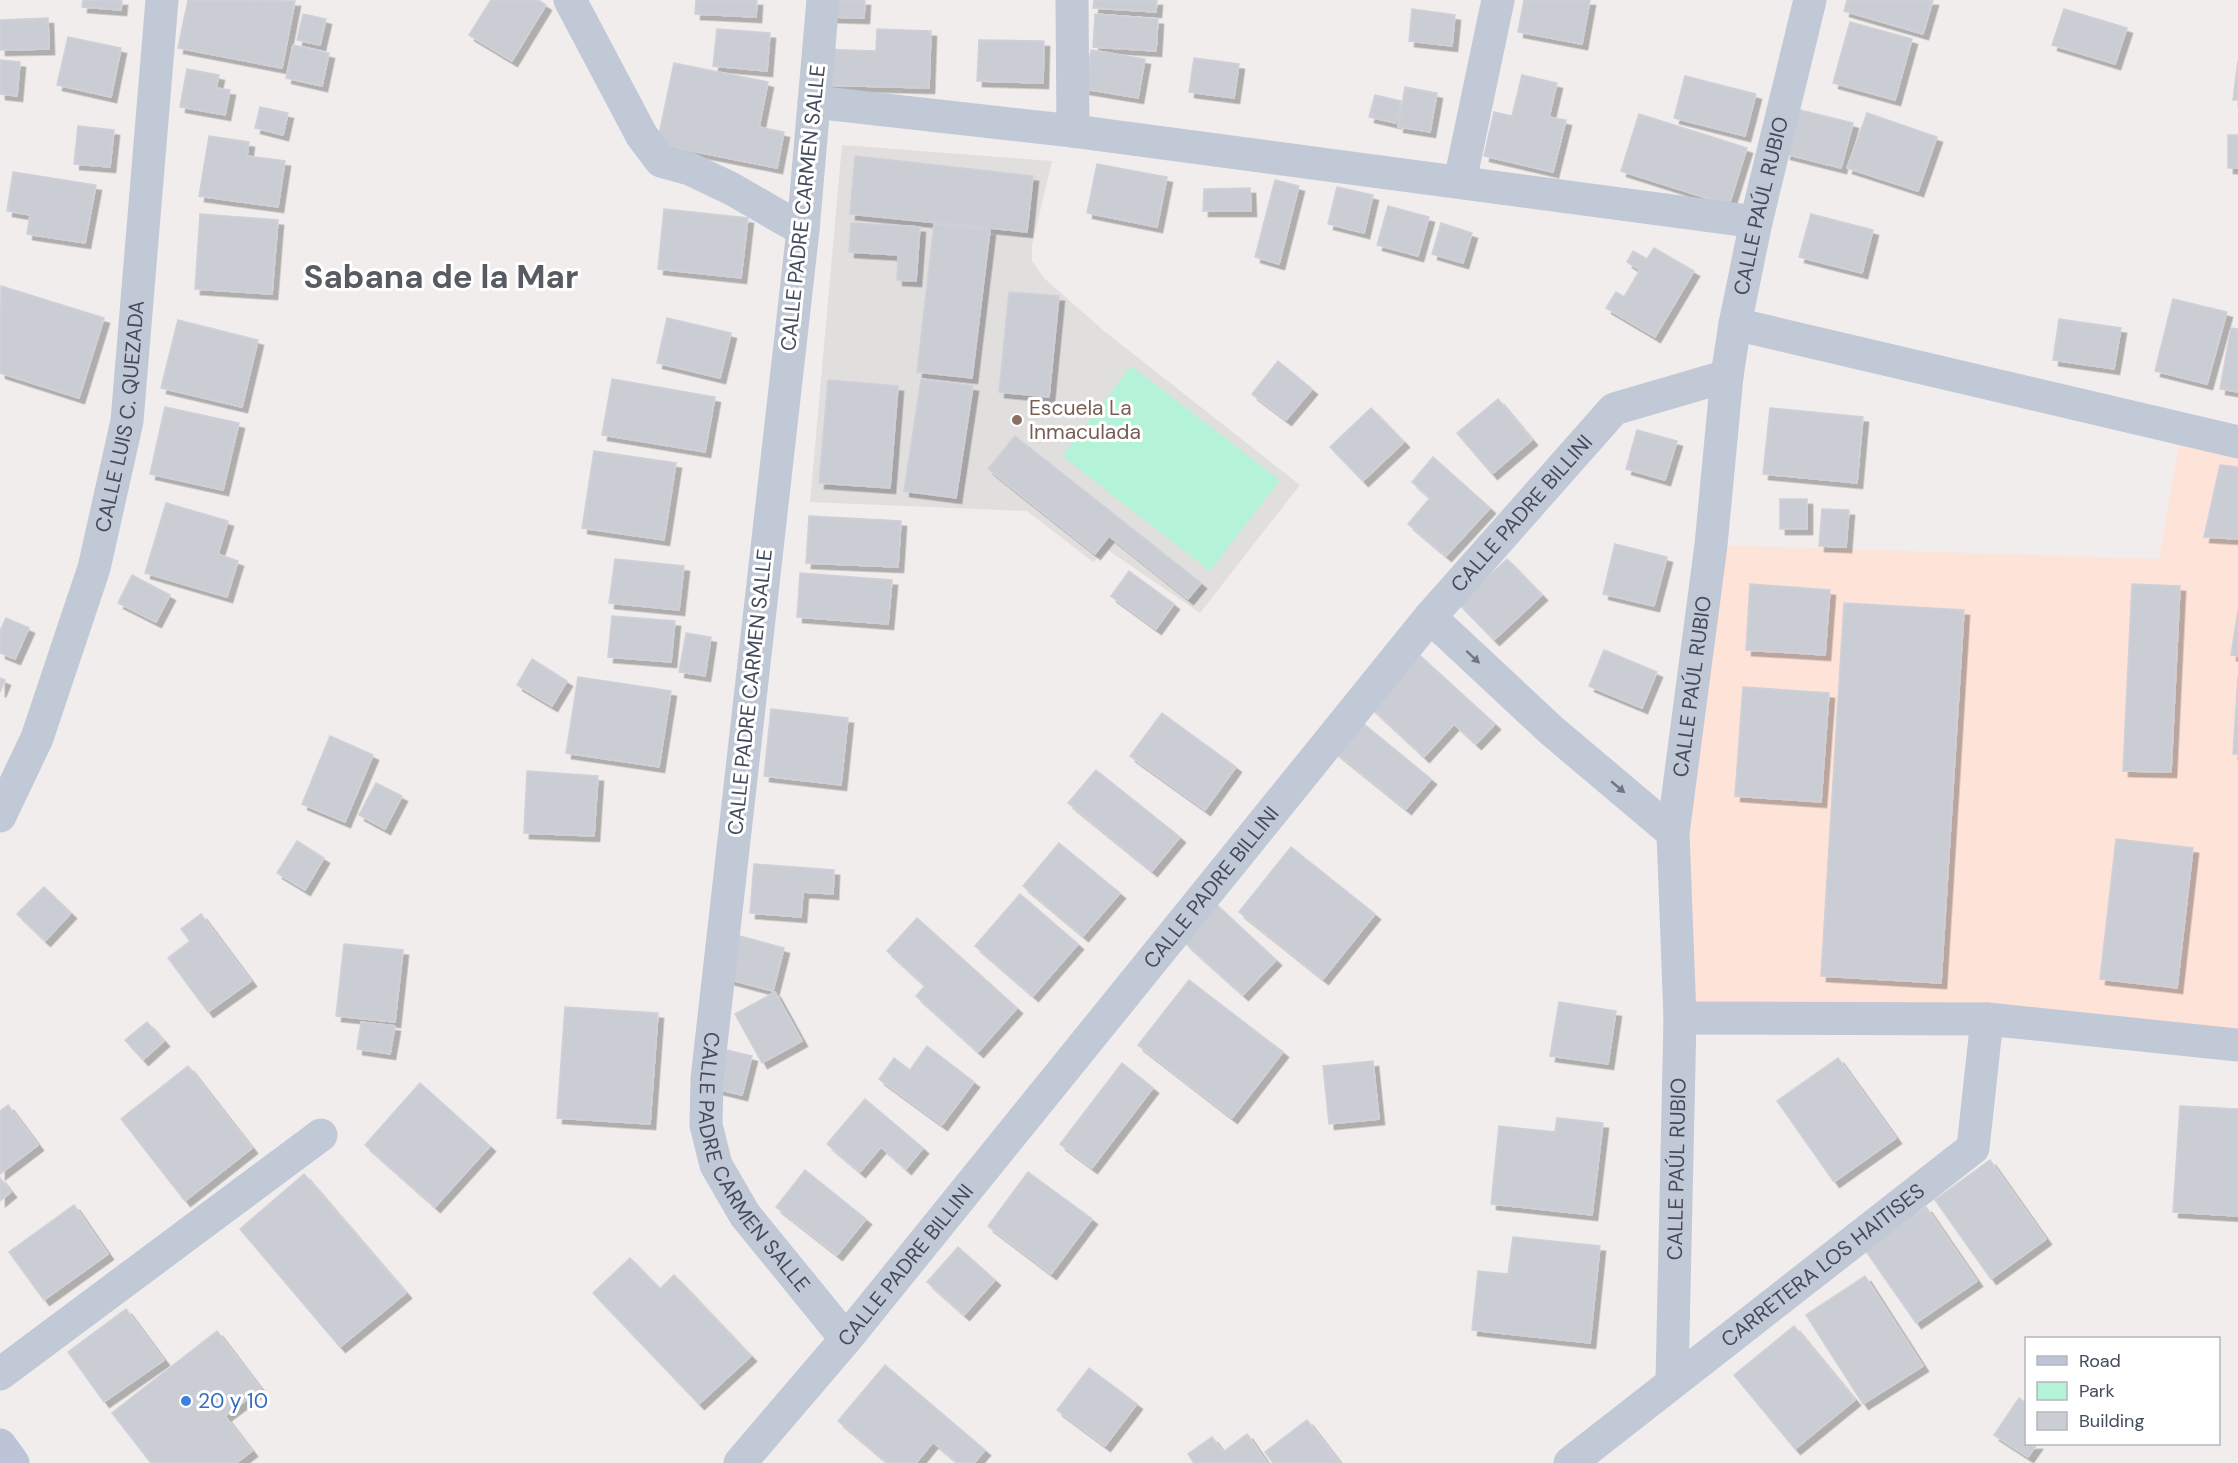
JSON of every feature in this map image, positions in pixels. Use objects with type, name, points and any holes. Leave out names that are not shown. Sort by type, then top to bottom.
[{"type":"street","name":"CALLE LUIS C. QUEZADA","points":[[0,816],[37,738],[94,568],[127,421],[162,0]]},
{"type":"street","points":[[570,0],[642,136],[661,161],[690,169],[732,189],[802,230]]},
{"type":"street","name":"CALLE PADRE CARMEN SALLE","points":[[823,0],[802,230],[707,1079],[706,1125],[716,1165],[745,1215],[846,1339]]},
{"type":"street","points":[[1072,0],[1073,131]]},
{"type":"street","points":[[1460,181],[1498,0]]},
{"type":"street","name":"CALLE PAÚL RUBIO","points":[[1672,1381],[1680,1018],[1673,833],[1711,545],[1727,376],[1735,324],[1756,222],[1810,0]]},
{"type":"street","points":[[814,102],[1073,131],[1756,222]]},
{"type":"street","points":[[1735,324],[2238,442]]},
{"type":"street","name":"CALLE PADRE BILLINI","points":[[740,1463],[846,1339],[1430,617],[1614,409],[1727,376]]},
{"type":"street","points":[[1430,617],[1551,730],[1673,833]]},
{"type":"street","points":[[1680,1018],[1987,1019],[2238,1045]]},
{"type":"street","name":"CARRETERA LOS HAITISES","points":[[1570,1463],[1973,1148],[1987,1019]]},
{"type":"street","points":[[0,1374],[321,1135]]},
{"type":"street","points":[[0,1446],[13,1463]]},
{"type":"shaded area","name":"Escuela La Inmaculada","points":[[842,145],[1052,161],[1032,245],[1032,261],[1044,278],[1104,331],[1300,485],[1200,613],[1108,550],[1093,562],[1027,511],[810,502]]},
{"type":"shaded area","points":[[2182,427],[2238,442],[2238,1045],[1680,1018],[1673,833],[1711,545],[2159,559]]},
{"type":"green space","points":[[1131,366],[1280,480],[1210,571],[1062,456]]},
{"type":"building","points":[[83,0],[122,0],[121,10],[82,7]]},
{"type":"building","points":[[188,0],[295,1],[282,68],[178,48]]},
{"type":"building","points":[[491,0],[538,0],[546,5],[512,61],[469,35]]},
{"type":"building","points":[[696,0],[757,0],[756,17],[695,14]]},
{"type":"building","points":[[830,0],[865,0],[864,18],[830,17]]},
{"type":"building","points":[[1094,0],[1157,0],[1156,12],[1093,8]]},
{"type":"building","points":[[1524,0],[1590,0],[1582,44],[1518,32]]},
{"type":"building","points":[[1847,0],[1933,0],[1923,34],[1844,11]]},
{"type":"building","points":[[1412,9],[1455,15],[1452,46],[1409,41]]},
{"type":"building","points":[[2064,9],[2127,28],[2115,64],[2052,45]]},
{"type":"building","points":[[303,14],[326,19],[320,45],[297,40]]},
{"type":"building","points":[[1095,14],[1158,19],[1156,51],[1093,47]]},
{"type":"building","points":[[48,18],[49,49],[0,50],[0,20]]},
{"type":"building","points":[[1850,22],[1912,39],[1895,100],[1833,83]]},
{"type":"building","points":[[717,29],[770,33],[767,71],[713,66]]},
{"type":"building","points":[[877,29],[931,31],[929,88],[820,85],[821,49],[876,51]]},
{"type":"building","points":[[68,37],[121,48],[111,97],[57,85]]},
{"type":"building","points":[[979,40],[1044,41],[1043,83],[977,81]]},
{"type":"building","points":[[293,45],[329,53],[322,86],[286,78]]},
{"type":"building","points":[[1091,50],[1145,59],[1138,98],[1084,89]]},
{"type":"building","points":[[1194,58],[1239,64],[1234,98],[1189,92]]},
{"type":"building","points":[[0,60],[20,62],[17,96],[0,94]]},
{"type":"building","points":[[2238,61],[2238,100],[2233,100]]},
{"type":"building","points":[[674,63],[768,82],[759,127],[784,132],[777,168],[657,144]]},
{"type":"building","points":[[187,69],[219,75],[216,88],[230,90],[225,115],[180,107]]},
{"type":"building","points":[[1522,75],[1557,83],[1549,117],[1566,120],[1553,172],[1484,156],[1494,112],[1512,116]]},
{"type":"building","points":[[1685,76],[1756,94],[1745,136],[1674,118]]},
{"type":"building","points":[[1405,87],[1437,93],[1430,132],[1398,127]]},
{"type":"building","points":[[1375,95],[1401,101],[1396,123],[1369,117]]},
{"type":"building","points":[[260,107],[288,113],[283,135],[255,128]]},
{"type":"building","points":[[1796,109],[1853,123],[1841,168],[1785,154]]},
{"type":"building","points":[[1867,113],[1937,137],[1918,191],[1847,168]]},
{"type":"building","points":[[1639,114],[1747,148],[1729,205],[1621,171]]},
{"type":"building","points":[[78,126],[114,130],[110,167],[74,164]]},
{"type":"building","points":[[2228,135],[2238,135],[2238,168],[2228,168]]},
{"type":"building","points":[[209,136],[249,142],[247,156],[285,161],[278,207],[199,196]]},
{"type":"building","points":[[855,156],[1033,176],[1027,232],[850,214]]},
{"type":"building","points":[[1097,164],[1167,177],[1157,227],[1087,213]]},
{"type":"building","points":[[13,172],[96,185],[85,243],[27,234],[30,215],[7,211]]},
{"type":"building","points":[[1275,180],[1299,186],[1279,264],[1255,257]]},
{"type":"building","points":[[1337,187],[1373,195],[1364,233],[1328,224]]},
{"type":"building","points":[[1250,188],[1251,211],[1203,211],[1204,189]]},
{"type":"building","points":[[1388,206],[1429,217],[1418,256],[1377,245]]},
{"type":"building","points":[[664,209],[748,218],[741,278],[658,269]]},
{"type":"building","points":[[200,214],[278,220],[272,294],[195,289]]},
{"type":"building","points":[[1811,214],[1873,230],[1862,273],[1799,257]]},
{"type":"building","points":[[851,223],[920,227],[916,281],[897,280],[898,255],[849,252]]},
{"type":"building","points":[[1441,223],[1472,233],[1463,263],[1432,254]]},
{"type":"building","points":[[934,224],[990,230],[972,378],[917,372]]},
{"type":"building","points":[[1654,248],[1694,271],[1655,337],[1606,308],[1616,292],[1624,297],[1640,270],[1627,262],[1633,251],[1647,259]]},
{"type":"building","points":[[1,286],[104,318],[79,398],[0,373]]},
{"type":"building","points":[[1009,292],[1059,296],[1049,397],[999,392]]},
{"type":"building","points":[[2173,299],[2227,312],[2207,384],[2155,371]]},
{"type":"building","points":[[667,318],[731,333],[720,378],[657,363]]},
{"type":"building","points":[[2059,319],[2121,328],[2114,369],[2053,360]]},
{"type":"building","points":[[178,320],[258,340],[242,407],[161,388]]},
{"type":"building","points":[[2231,328],[2238,329],[2238,392],[2220,389]]},
{"type":"building","points":[[1278,361],[1312,389],[1286,420],[1252,394]]},
{"type":"building","points":[[612,379],[715,397],[705,452],[602,435]]},
{"type":"building","points":[[921,379],[973,386],[956,498],[904,491]]},
{"type":"building","points":[[828,380],[898,386],[890,488],[819,483]]},
{"type":"building","points":[[1498,399],[1532,440],[1492,474],[1457,433]]},
{"type":"building","points":[[165,407],[239,423],[223,490],[150,474]]},
{"type":"building","points":[[1371,408],[1404,442],[1363,481],[1330,447]]},
{"type":"building","points":[[1770,408],[1863,417],[1857,483],[1763,474]]},
{"type":"building","points":[[1637,430],[1677,441],[1665,480],[1626,469]]},
{"type":"building","points":[[1015,436],[1201,583],[1188,599],[1109,536],[1095,554],[988,469]]},
{"type":"building","points":[[594,451],[676,463],[664,540],[582,528]]},
{"type":"building","points":[[1433,457],[1490,508],[1446,556],[1408,524],[1430,498],[1412,482]]},
{"type":"building","points":[[2220,465],[2238,467],[2238,539],[2204,537]]},
{"type":"building","points":[[1780,499],[1807,499],[1807,529],[1780,529]]},
{"type":"building","points":[[166,503],[228,521],[218,554],[238,561],[227,597],[145,573]]},
{"type":"building","points":[[1822,509],[1849,510],[1846,547],[1819,546]]},
{"type":"building","points":[[809,516],[901,521],[898,567],[806,563]]},
{"type":"building","points":[[1615,544],[1667,557],[1654,606],[1603,594]]},
{"type":"building","points":[[615,559],[684,566],[679,610],[609,603]]},
{"type":"building","points":[[1507,559],[1542,595],[1494,640],[1459,604]]},
{"type":"building","points":[[1129,571],[1174,604],[1156,629],[1111,596]]},
{"type":"building","points":[[800,573],[892,580],[888,624],[797,617]]},
{"type":"building","points":[[132,575],[170,595],[156,622],[118,603]]},
{"type":"building","points":[[1750,584],[1830,590],[1825,655],[1746,650]]},
{"type":"building","points":[[2132,584],[2180,586],[2171,772],[2123,771]]},
{"type":"building","points":[[1844,603],[1964,610],[1941,983],[1821,976]]},
{"type":"building","points":[[2238,610],[2238,656],[2231,655]]},
{"type":"building","points":[[612,616],[675,621],[671,662],[608,657]]},
{"type":"building","points":[[6,618],[29,628],[15,659],[0,653],[0,631]]},
{"type":"building","points":[[686,633],[711,637],[705,676],[679,672]]},
{"type":"building","points":[[1604,650],[1657,672],[1642,708],[1589,686]]},
{"type":"building","points":[[1416,652],[1495,724],[1476,744],[1454,724],[1424,757],[1368,705]]},
{"type":"building","points":[[532,659],[567,681],[552,706],[517,685]]},
{"type":"building","points":[[578,677],[671,691],[659,767],[566,753]]},
{"type":"building","points":[[2238,677],[2238,754],[2233,754]]},
{"type":"building","points":[[0,678],[5,680],[0,692]]},
{"type":"building","points":[[1743,687],[1829,693],[1821,802],[1735,796]]},
{"type":"building","points":[[771,709],[848,718],[841,785],[764,776]]},
{"type":"building","points":[[1162,713],[1236,767],[1205,810],[1130,756]]},
{"type":"building","points":[[1359,720],[1431,779],[1406,809],[1334,751]]},
{"type":"building","points":[[330,736],[373,755],[345,822],[302,804]]},
{"type":"building","points":[[1096,770],[1180,837],[1152,871],[1068,803]]},
{"type":"building","points":[[527,771],[598,776],[594,836],[524,833]]},
{"type":"building","points":[[376,783],[402,796],[385,829],[359,815]]},
{"type":"building","points":[[2116,839],[2193,848],[2177,988],[2100,979]]},
{"type":"building","points":[[297,841],[324,858],[305,890],[277,873]]},
{"type":"building","points":[[1059,843],[1120,893],[1083,936],[1023,886]]},
{"type":"building","points":[[1291,847],[1375,914],[1323,979],[1239,912]]},
{"type":"building","points":[[754,864],[834,870],[833,894],[803,892],[801,917],[750,913]]},
{"type":"building","points":[[44,887],[71,913],[45,941],[17,914]]},
{"type":"building","points":[[1020,894],[1078,944],[1033,996],[975,946]]},
{"type":"building","points":[[1217,905],[1276,960],[1243,995],[1184,942]]},
{"type":"building","points":[[201,914],[251,981],[208,1012],[168,958],[190,941],[181,929]]},
{"type":"building","points":[[917,918],[1017,1008],[978,1052],[916,996],[925,986],[887,951]]},
{"type":"building","points":[[736,935],[784,948],[773,991],[724,978]]},
{"type":"building","points":[[344,944],[403,950],[395,1022],[336,1016]]},
{"type":"building","points":[[1189,980],[1283,1052],[1232,1118],[1138,1045]]},
{"type":"building","points":[[775,992],[802,1041],[762,1063],[735,1014]]},
{"type":"building","points":[[1559,1002],[1616,1011],[1608,1064],[1550,1056]]},
{"type":"building","points":[[565,1007],[658,1013],[650,1124],[557,1118]]},
{"type":"building","points":[[147,1022],[164,1041],[143,1060],[125,1040]]},
{"type":"building","points":[[361,1022],[395,1026],[390,1054],[357,1049]]},
{"type":"building","points":[[927,1046],[974,1082],[942,1125],[879,1079],[894,1058],[910,1070]]},
{"type":"building","points":[[727,1050],[752,1056],[742,1095],[717,1089]]},
{"type":"building","points":[[1838,1058],[1896,1138],[1834,1182],[1777,1101]]},
{"type":"building","points":[[1373,1061],[1379,1119],[1329,1124],[1323,1066]]},
{"type":"building","points":[[1122,1063],[1153,1088],[1092,1168],[1060,1144]]},
{"type":"building","points":[[188,1066],[252,1148],[185,1201],[121,1119]]},
{"type":"building","points":[[420,1083],[490,1146],[435,1207],[365,1145]]},
{"type":"building","points":[[865,1099],[923,1148],[906,1169],[881,1147],[860,1172],[827,1144]]},
{"type":"building","points":[[8,1105],[38,1145],[0,1174],[0,1111]]},
{"type":"building","points":[[2180,1106],[2238,1109],[2238,1216],[2173,1212]]},
{"type":"building","points":[[1557,1118],[1603,1123],[1592,1215],[1491,1204],[1499,1126],[1555,1132]]},
{"type":"building","points":[[1990,1160],[2046,1239],[1991,1279],[1935,1200]]},
{"type":"building","points":[[805,1170],[866,1219],[837,1255],[776,1207]]},
{"type":"building","points":[[1028,1172],[1092,1219],[1051,1274],[988,1226]]},
{"type":"building","points":[[304,1174],[406,1293],[340,1347],[240,1229]]},
{"type":"building","points":[[0,1178],[11,1192],[0,1201]]},
{"type":"building","points":[[74,1205],[108,1254],[44,1300],[9,1252]]},
{"type":"building","points":[[1926,1207],[1977,1281],[1916,1323],[1865,1250]]},
{"type":"building","points":[[1513,1237],[1600,1246],[1590,1343],[1472,1330],[1478,1271],[1508,1274]]},
{"type":"building","points":[[958,1247],[995,1280],[964,1315],[927,1282]]},
{"type":"building","points":[[630,1258],[660,1289],[674,1275],[751,1356],[699,1404],[593,1293]]},
{"type":"building","points":[[1865,1276],[1923,1366],[1863,1404],[1806,1315]]},
{"type":"building","points":[[126,1309],[164,1360],[104,1402],[68,1352]]},
{"type":"building","points":[[1794,1326],[1855,1400],[1795,1449],[1734,1375]]},
{"type":"building","name":"20 y 10","points":[[217,1331],[261,1389],[225,1416],[252,1451],[236,1463],[151,1463],[112,1413]]},
{"type":"building","points":[[885,1365],[985,1450],[974,1463],[958,1463],[933,1442],[916,1463],[888,1463],[838,1421]]},
{"type":"building","points":[[1089,1368],[1137,1404],[1105,1446],[1057,1410]]},
{"type":"building","points":[[2019,1398],[2025,1402],[2025,1445],[2036,1445],[2028,1457],[1994,1435]]},
{"type":"building","points":[[1307,1420],[1340,1463],[1273,1463],[1265,1452]]},
{"type":"building","points":[[1247,1434],[1267,1463],[1194,1463],[1188,1454],[1212,1437],[1223,1452]]},
{"type":"place","name":"Escuela La Inmaculada","points":[[1017,420]]},
{"type":"place","name":"20 y 10","points":[[186,1401]]},
{"type":"district","name":"Sabana de la Mar","points":[[441,276]]}]
